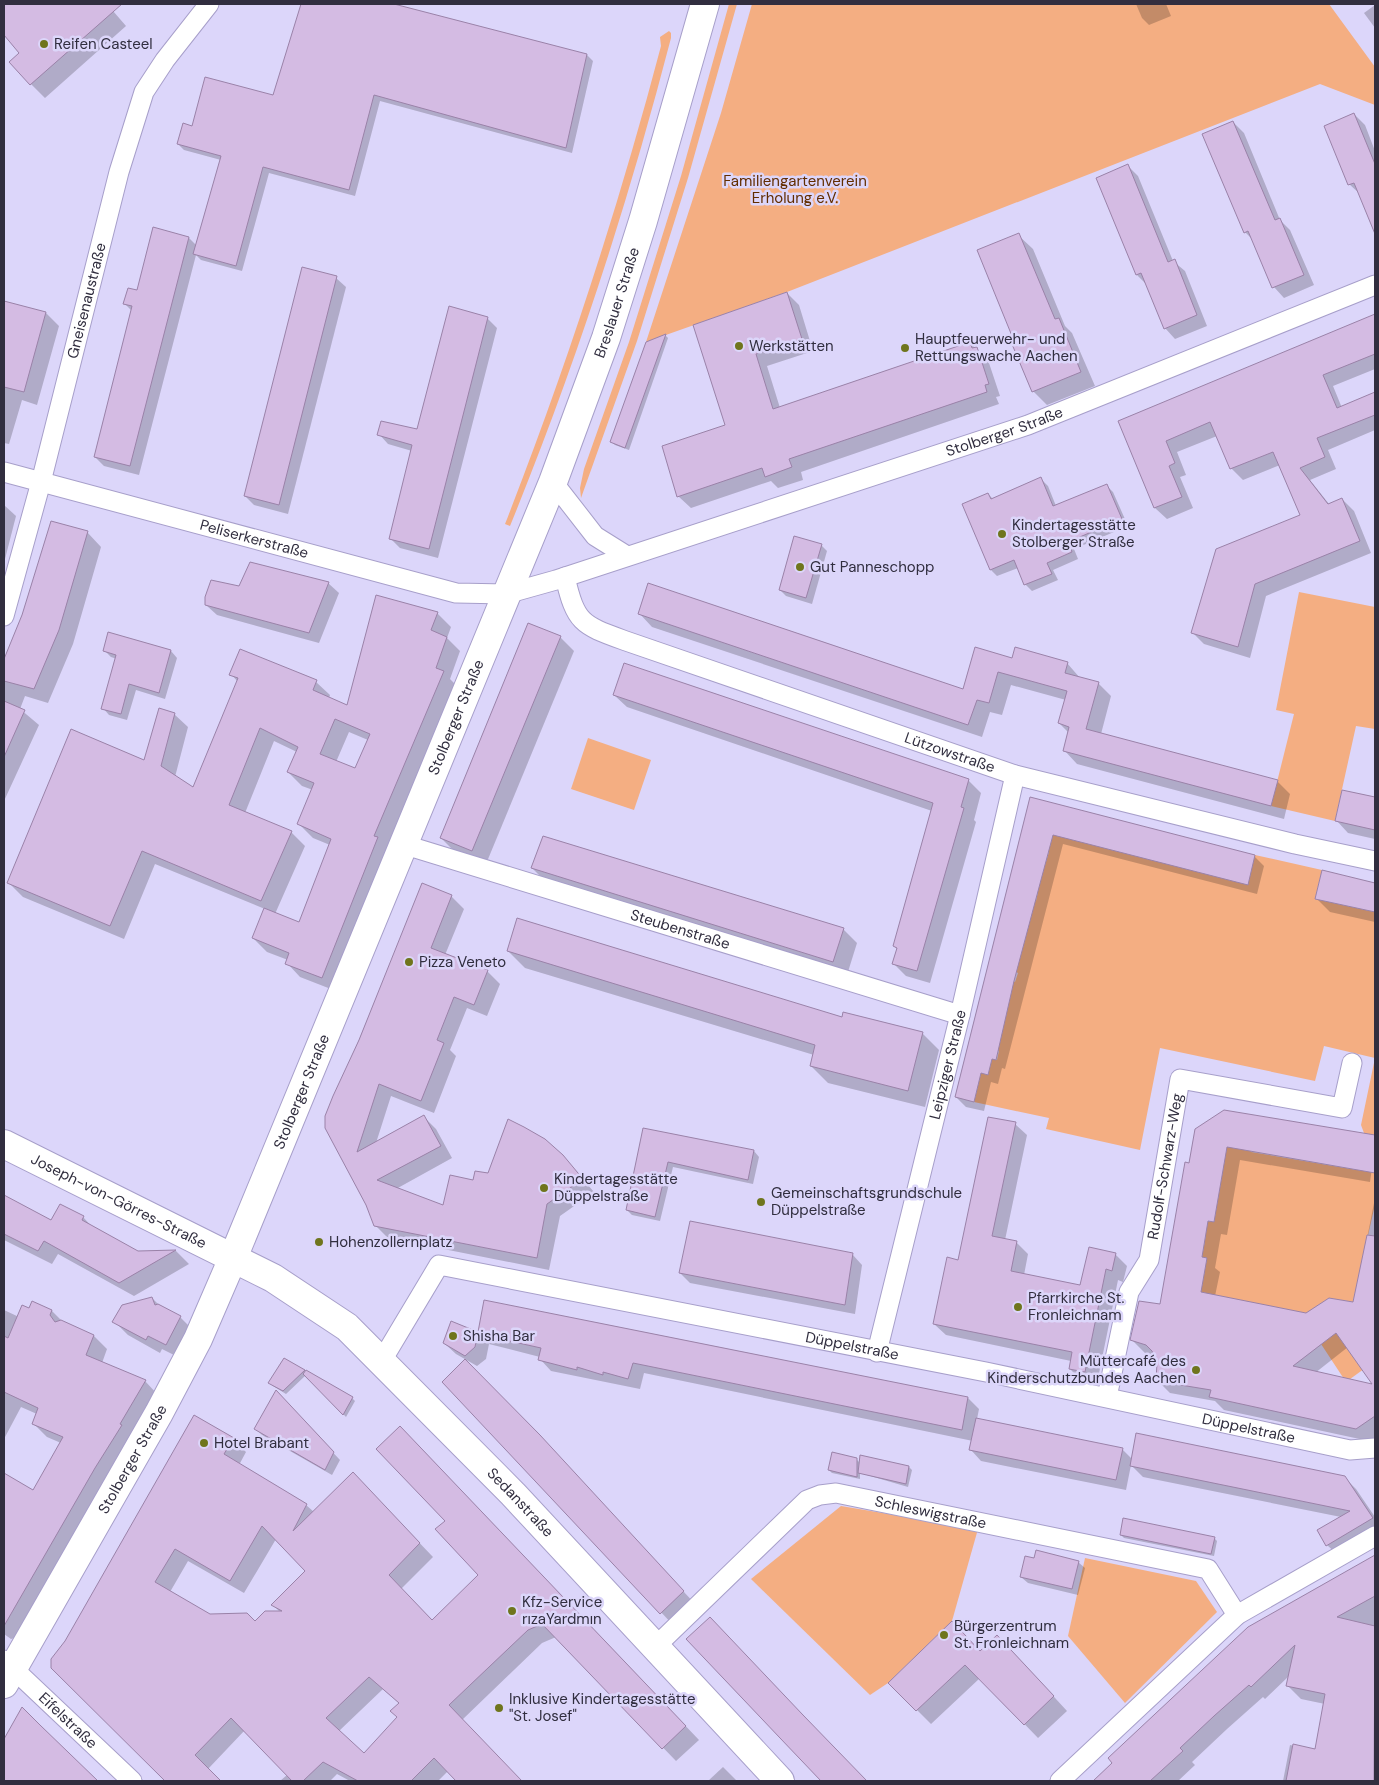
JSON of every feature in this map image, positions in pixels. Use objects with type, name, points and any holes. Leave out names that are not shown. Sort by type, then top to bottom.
[{"type":"main road","name":"Breslauer Straße","points":[[506,594],[553,482],[606,338],[644,221],[705,4]]},
{"type":"main road","name":"Stolberger Straße","points":[[7,1670],[177,1379],[198,1339],[234,1258],[506,594]]},
{"type":"main road","name":"Joseph-von-Görres-Straße","points":[[4,1144],[234,1258]]},
{"type":"main road","name":"Sedanstraße","points":[[234,1258],[284,1284],[347,1327],[512,1494],[780,1781]]},
{"type":"street","name":"Gneisenaustraße","points":[[4,616],[41,482],[119,172],[144,92],[165,60],[209,4]]},
{"type":"street","name":"Stolberger Straße","points":[[506,594],[1028,425],[1375,285]]},
{"type":"street","name":"Peliserkerstraße","points":[[4,472],[456,593],[506,594]]},
{"type":"street","points":[[553,482],[595,536],[626,556]]},
{"type":"street","name":"Lützowstraße","points":[[565,576],[571,602],[578,617],[590,628],[1015,775],[1295,844],[1375,861]]},
{"type":"street","name":"Leipziger Straße","points":[[877,1352],[960,1015],[1015,775]]},
{"type":"street","name":"Steubenstraße","points":[[402,844],[960,1015]]},
{"type":"street","name":"Rudolf-Schwarz-Weg","points":[[1108,1397],[1129,1292],[1150,1260],[1180,1079],[1342,1108],[1352,1063]]},
{"type":"street","name":"Düppelstraße","points":[[381,1362],[439,1265],[1108,1397],[1350,1450],[1375,1448]]},
{"type":"street","name":"Schleswigstraße","points":[[655,1647],[807,1500],[820,1495],[836,1494],[1208,1569],[1237,1615]]},
{"type":"street","points":[[1060,1781],[1237,1615],[1375,1536]]},
{"type":"street","name":"Eifelstraße","points":[[7,1670],[132,1781]]},
{"type":"green space","points":[[729,4],[737,4],[688,178],[637,341],[581,498],[580,488],[584,469],[629,342],[681,176]]},
{"type":"green space","name":"Familiengartenverein Erholung e.V.","points":[[752,4],[1329,4],[1375,67],[1375,105],[1320,84],[787,292],[646,342],[721,113]]},
{"type":"green space","points":[[669,31],[671,38],[637,162],[599,285],[557,406],[510,526],[505,524],[570,347],[609,228],[661,46],[660,37]]},
{"type":"green space","points":[[1299,592],[1375,607],[1375,729],[1356,726],[1335,821],[1271,806],[1294,714],[1276,710]]},
{"type":"green space","points":[[588,738],[651,760],[634,810],[571,789]]},
{"type":"green space","points":[[1050,834],[1255,855],[1322,870],[1315,899],[1375,912],[1375,1058],[1324,1046],[1315,1081],[1160,1048],[1140,1150],[1046,1129],[1049,1118],[974,1102],[981,1073],[988,1075],[992,1059],[997,1060],[999,1051],[995,1050],[1007,1013],[1005,1011],[1013,981],[1015,982],[1018,973],[1014,971],[1022,941],[1025,941],[1032,901],[1036,901],[1038,892],[1035,891],[1042,861],[1046,862],[1049,852],[1046,852]]},
{"type":"green space","points":[[1375,1058],[1374,1209],[1353,1302],[1329,1298],[1322,1303],[1333,1329],[1368,1366],[1346,1382],[1300,1312],[1184,1345],[1202,1286],[1207,1258],[1202,1257],[1206,1235],[1203,1221],[1214,1222],[1223,1169],[1216,1154],[1238,1139],[1250,1141],[1251,1152],[1357,1170],[1364,1133],[1361,1125]]},
{"type":"green space","points":[[841,1506],[978,1529],[952,1621],[888,1683],[870,1695],[751,1579]]},
{"type":"green space","points":[[1085,1558],[1196,1581],[1217,1612],[1125,1703],[1068,1636]]},
{"type":"building","name":"Reifen Casteel","points":[[4,4],[122,4],[30,85],[9,62],[19,53],[4,35]]},
{"type":"building","points":[[301,4],[394,4],[587,54],[566,148],[374,95],[349,190],[263,167],[236,266],[193,254],[221,156],[177,144],[183,123],[192,126],[205,77],[273,95]]},
{"type":"building","points":[[1354,113],[1375,164],[1375,234],[1354,183],[1348,185],[1324,126]]},
{"type":"building","points":[[1233,121],[1275,220],[1280,218],[1304,275],[1272,288],[1248,231],[1244,233],[1202,134]]},
{"type":"building","points":[[1128,164],[1168,262],[1175,259],[1197,315],[1164,329],[1141,273],[1136,275],[1096,178]]},
{"type":"building","points":[[153,227],[189,237],[130,466],[94,457],[132,306],[123,304],[128,288],[137,290]]},
{"type":"building","points":[[1019,233],[1055,319],[1059,318],[1081,372],[1032,392],[1009,337],[1012,336],[977,250]]},
{"type":"building","points":[[302,267],[337,276],[279,505],[244,496]]},
{"type":"building","points":[[787,292],[802,339],[756,354],[773,409],[970,342],[972,348],[977,347],[989,384],[985,385],[987,392],[789,459],[792,467],[765,477],[762,468],[677,497],[662,446],[725,425],[693,325]]},
{"type":"building","points":[[4,301],[46,312],[24,392],[4,387]]},
{"type":"building","points":[[449,306],[488,317],[429,549],[389,539],[412,445],[377,435],[381,421],[417,429]]},
{"type":"building","points":[[1375,314],[1375,354],[1323,375],[1337,408],[1375,392],[1375,415],[1317,438],[1325,457],[1300,468],[1328,504],[1342,498],[1360,541],[1255,584],[1238,647],[1191,633],[1216,549],[1300,515],[1273,452],[1230,469],[1210,422],[1166,441],[1175,463],[1169,466],[1182,497],[1154,508],[1118,421]]},
{"type":"building","points":[[666,334],[625,448],[610,442],[646,342]]},
{"type":"building","points":[[1041,477],[1053,506],[1107,484],[1122,519],[1068,542],[1072,552],[1047,563],[1052,574],[1024,585],[1014,560],[990,570],[962,504],[988,493],[991,499]]},
{"type":"building","points":[[51,521],[88,531],[59,630],[34,689],[4,681],[4,659],[22,615]]},
{"type":"building","name":"Gut Panneschopp","points":[[794,536],[822,544],[806,598],[779,590]]},
{"type":"building","points":[[250,562],[329,582],[309,633],[205,605],[205,597],[211,580],[239,586]]},
{"type":"building","points":[[648,583],[963,689],[975,647],[1012,658],[1015,647],[1068,662],[1065,673],[1099,682],[1086,729],[1278,780],[1271,806],[1063,751],[1069,727],[1058,723],[1067,691],[998,672],[989,703],[977,700],[968,725],[638,614]]},
{"type":"building","points":[[376,595],[438,612],[431,630],[447,637],[436,668],[444,671],[374,836],[378,837],[322,978],[285,964],[289,953],[252,938],[264,908],[299,922],[331,839],[297,824],[314,783],[287,772],[298,747],[260,728],[229,805],[292,831],[261,901],[142,851],[110,926],[7,883],[71,729],[144,760],[159,708],[175,713],[161,766],[193,787],[238,678],[229,675],[240,649],[317,680],[313,690],[347,705]],"holes":[[[335,719],[370,734],[355,768],[320,754]]]},
{"type":"building","points":[[528,623],[561,636],[472,851],[440,838]]},
{"type":"building","points":[[108,632],[171,650],[159,693],[129,684],[121,714],[101,709],[116,655],[103,651]]},
{"type":"building","points":[[624,663],[969,779],[961,807],[964,808],[917,971],[892,964],[897,948],[893,946],[933,803],[613,695]]},
{"type":"building","points":[[4,701],[25,710],[4,757]]},
{"type":"building","points":[[1342,790],[1375,797],[1375,830],[1335,821]]},
{"type":"building","points":[[1030,797],[1255,855],[1248,885],[1053,835],[1014,981],[996,1060],[992,1059],[988,1075],[981,1073],[974,1102],[955,1097]]},
{"type":"building","points":[[543,836],[844,928],[833,962],[531,868]]},
{"type":"building","points":[[1322,870],[1375,883],[1375,912],[1315,899]]},
{"type":"building","points":[[422,883],[452,895],[431,948],[488,970],[474,1005],[454,997],[437,1040],[444,1043],[421,1101],[379,1084],[357,1152],[424,1115],[441,1146],[377,1180],[443,1205],[450,1175],[473,1180],[475,1171],[488,1173],[508,1119],[545,1139],[563,1155],[583,1179],[547,1204],[537,1258],[374,1226],[366,1205],[325,1128],[325,1116],[359,1040]]},
{"type":"building","points":[[517,918],[842,1017],[843,1012],[923,1032],[908,1091],[810,1066],[815,1045],[507,951]]},
{"type":"building","points":[[1224,1110],[1375,1135],[1375,1173],[1227,1147],[1214,1222],[1208,1221],[1202,1257],[1207,1258],[1201,1292],[1306,1313],[1329,1298],[1353,1302],[1367,1235],[1375,1236],[1375,1416],[1356,1429],[1209,1397],[1211,1390],[1156,1381],[1157,1363],[1152,1351],[1146,1345],[1130,1340],[1139,1301],[1160,1304],[1185,1162],[1189,1163],[1195,1129]],"holes":[[[1336,1333],[1372,1384],[1293,1366]]]},
{"type":"building","name":"Pfarrkirche St. Fronleichnam","points":[[988,1117],[1016,1122],[992,1236],[1017,1241],[1011,1271],[1080,1285],[1089,1247],[1116,1253],[1112,1271],[1106,1269],[1085,1372],[1069,1369],[1072,1352],[933,1324],[947,1257],[958,1260]]},
{"type":"building","points":[[643,1128],[754,1150],[748,1180],[668,1162],[655,1217],[626,1210]]},
{"type":"building","points":[[4,1195],[51,1220],[60,1204],[84,1216],[82,1220],[138,1251],[176,1250],[119,1283],[44,1241],[38,1251],[4,1234]]},
{"type":"building","points":[[690,1221],[853,1253],[845,1305],[679,1273]]},
{"type":"building","points":[[152,1297],[155,1305],[158,1304],[181,1316],[166,1345],[148,1336],[146,1340],[112,1322],[122,1305]]},
{"type":"building","points":[[484,1300],[968,1397],[962,1430],[633,1363],[628,1379],[603,1372],[603,1375],[577,1367],[577,1370],[538,1360],[541,1348],[478,1334]]},
{"type":"building","points":[[32,1301],[52,1310],[50,1315],[55,1322],[61,1320],[94,1335],[86,1355],[146,1380],[120,1424],[122,1425],[95,1468],[4,1626],[4,1473],[33,1490],[63,1437],[32,1424],[38,1408],[4,1392],[4,1336],[8,1338],[22,1305],[29,1308]]},
{"type":"building","points":[[451,1321],[478,1332],[475,1347],[465,1356],[443,1343]]},
{"type":"building","points":[[284,1358],[305,1370],[283,1391],[268,1383]]},
{"type":"building","points":[[465,1359],[540,1435],[684,1591],[660,1614],[442,1382]]},
{"type":"building","points":[[306,1370],[353,1397],[343,1415],[303,1374]]},
{"type":"building","points":[[276,1390],[334,1452],[325,1470],[254,1429]]},
{"type":"building","points":[[194,1415],[234,1438],[224,1454],[307,1504],[293,1531],[353,1472],[420,1543],[389,1575],[432,1620],[478,1575],[435,1529],[445,1521],[376,1449],[400,1426],[686,1726],[662,1749],[542,1624],[528,1630],[449,1705],[522,1781],[456,1781],[434,1758],[411,1781],[358,1781],[323,1762],[303,1781],[292,1781],[231,1718],[195,1755],[221,1781],[165,1781],[51,1668],[51,1659],[65,1641]],"holes":[[[262,1526],[305,1571],[271,1605],[282,1611],[265,1611],[255,1621],[247,1613],[210,1614],[155,1582],[175,1549],[230,1581]],[[369,1677],[399,1703],[390,1711],[397,1717],[364,1753],[326,1718]]]},
{"type":"building","points":[[976,1418],[1123,1448],[1116,1480],[969,1450]]},
{"type":"building","points":[[1136,1433],[1345,1476],[1373,1518],[1326,1546],[1317,1530],[1350,1511],[1130,1466]]},
{"type":"building","points":[[832,1452],[857,1458],[857,1477],[828,1470]]},
{"type":"building","points":[[860,1455],[909,1466],[906,1484],[858,1473]]},
{"type":"building","points":[[1123,1518],[1215,1537],[1211,1554],[1120,1535]]},
{"type":"building","points":[[1036,1550],[1079,1561],[1072,1589],[1020,1577],[1025,1556],[1034,1558]]},
{"type":"building","points":[[1375,1555],[1375,1596],[1337,1617],[1375,1626],[1374,1781],[1286,1781],[1293,1744],[1315,1749],[1325,1694],[1286,1686],[1295,1645],[1251,1687],[1249,1685],[1214,1716],[1180,1748],[1183,1751],[1150,1781],[1093,1781],[1112,1763],[1108,1758],[1248,1627]]},
{"type":"building","points":[[710,1617],[867,1781],[821,1781],[686,1639]]},
{"type":"building","points":[[952,1621],[980,1651],[997,1635],[1054,1696],[1024,1725],[965,1665],[916,1711],[888,1683]]},
{"type":"building","points":[[22,1707],[98,1781],[4,1781],[4,1739]]},
{"type":"place","name":"Reifen Casteel","points":[[44,44]]},
{"type":"place","name":"Werkstätten","points":[[739,346]]},
{"type":"place","name":"Hauptfeuerwehr- und Rettungswache Aachen","points":[[905,348]]},
{"type":"place","name":"Kindertagesstätte Stolberger Straße","points":[[1002,534]]},
{"type":"place","name":"Gut Panneschopp","points":[[800,567]]},
{"type":"place","name":"Pizza Veneto","points":[[409,962]]},
{"type":"place","name":"Kindertagesstätte Düppelstraße","points":[[544,1188]]},
{"type":"place","name":"Gemeinschaftsgrundschule Düppelstraße","points":[[761,1202]]},
{"type":"place","name":"Hohenzollernplatz","points":[[319,1242]]},
{"type":"place","name":"Pfarrkirche St. Fronleichnam","points":[[1018,1307]]},
{"type":"place","name":"Shisha Bar","points":[[453,1336]]},
{"type":"place","name":"Müttercafé des Kinderschutzbundes Aachen","points":[[1196,1370]]},
{"type":"place","name":"Hotel Brabant","points":[[204,1443]]},
{"type":"place","name":"Kfz-Service rızaYardmın","points":[[512,1611]]},
{"type":"place","name":"Bürgerzentrum St. Fronleichnam","points":[[944,1635]]},
{"type":"place","name":"Inklusive Kindertagesstätte \"St. Josef\"","points":[[499,1708]]}]
